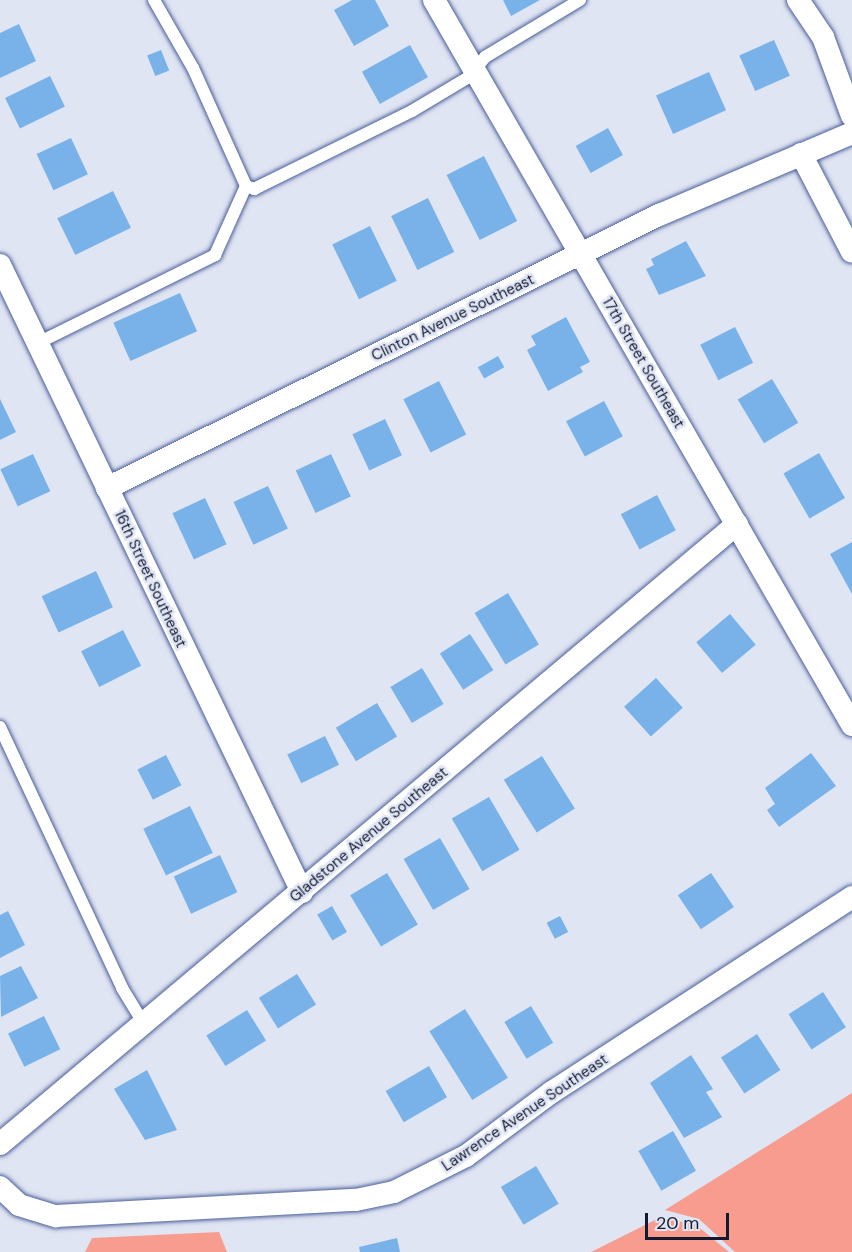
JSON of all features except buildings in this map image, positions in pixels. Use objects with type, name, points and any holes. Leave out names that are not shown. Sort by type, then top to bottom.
[{"type":"street","name":"17th Street Southeast","points":[[434,0],[852,725]]},
{"type":"street","points":[[798,0],[823,37],[852,116]]},
{"type":"street","name":"Clinton Avenue Southeast","points":[[107,488],[580,255],[852,133]]},
{"type":"street","points":[[801,154],[852,252]]},
{"type":"street","name":"16th Street Southeast","points":[[0,265],[302,892]]},
{"type":"street","name":"Gladstone Avenue Southeast","points":[[0,1144],[737,524]]},
{"type":"street","name":"Lawrence Avenue Southeast","points":[[0,1187],[19,1205],[56,1216],[356,1200],[394,1192],[466,1156],[552,1092],[852,897]]},
{"type":"lane","points":[[154,0],[193,68],[246,186],[254,189],[392,121],[475,71],[485,57],[580,0]]},
{"type":"lane","points":[[38,343],[215,255],[246,186]]},
{"type":"lane","points":[[0,728],[122,988],[144,1024]]},
{"type":"shaded area","points":[[852,1093],[852,1252],[735,1252],[699,1219],[665,1210]]},
{"type":"shaded area","points":[[659,1218],[695,1224],[729,1252],[591,1252]]},
{"type":"shaded area","points":[[219,1232],[227,1252],[85,1252],[92,1238]]}]
